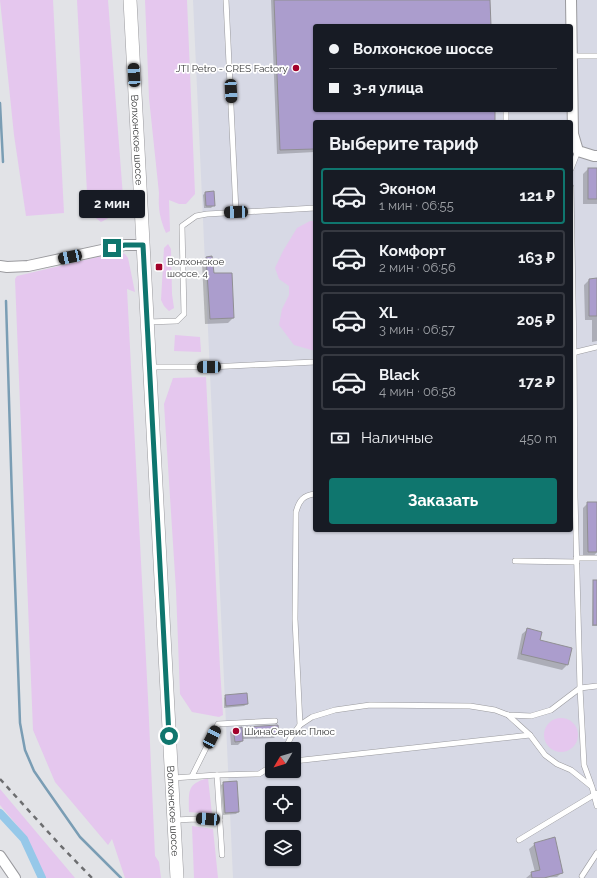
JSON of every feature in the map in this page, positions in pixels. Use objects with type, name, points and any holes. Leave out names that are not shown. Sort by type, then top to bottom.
[{"type":"main road","name":"Волхонское шоссе","points":[[130,0],[177,878]]},
{"type":"street","points":[[571,0],[571,24]]},
{"type":"street","points":[[573,134],[578,151],[597,156]]},
{"type":"street","points":[[0,266],[28,266],[125,245],[143,245]]},
{"type":"street","points":[[0,856],[15,878]]},
{"type":"lane","points":[[226,0],[236,212]]},
{"type":"lane","points":[[573,56],[597,56]]},
{"type":"lane","points":[[573,164],[578,151]]},
{"type":"lane","points":[[147,322],[177,321],[184,314],[182,226],[196,216],[236,212],[313,208]]},
{"type":"lane","points":[[573,353],[597,347]]},
{"type":"lane","points":[[150,367],[209,367],[313,362]]},
{"type":"lane","points":[[300,725],[295,619],[296,512],[298,504],[302,499],[313,494]]},
{"type":"lane","points":[[573,497],[584,765],[595,794],[597,806]]},
{"type":"lane","points":[[515,561],[576,560],[597,558]]},
{"type":"lane","points":[[288,742],[300,725],[312,717],[335,710],[370,705],[470,706],[495,710],[508,715],[531,716],[551,710],[580,688],[597,686]]},
{"type":"lane","points":[[508,715],[530,735],[545,755],[557,764],[571,770],[592,786]]},
{"type":"lane","points":[[192,776],[218,724],[275,721]]},
{"type":"lane","points":[[301,760],[530,735]]},
{"type":"lane","points":[[172,778],[259,774],[265,770]]},
{"type":"lane","points":[[217,775],[222,855]]},
{"type":"lane","points":[[519,840],[595,794]]},
{"type":"lane","points":[[174,820],[220,820]]},
{"type":"lane","points":[[582,876],[597,853]]},
{"type":"shaded area","points":[[0,0],[53,0],[64,213],[26,216],[14,135]]},
{"type":"shaded area","points":[[77,0],[108,0],[124,210],[101,222],[88,212]]},
{"type":"shaded area","points":[[145,0],[187,0],[195,194],[186,204],[179,204],[169,200],[170,231],[166,233],[159,209],[159,193],[149,98]]},
{"type":"shaded area","points":[[193,0],[597,0],[597,878],[233,878]]},
{"type":"shaded area","points":[[310,221],[313,221],[313,350],[294,345],[279,325],[282,309],[289,295],[289,286],[279,279],[275,268],[297,228]]},
{"type":"shaded area","points":[[168,244],[171,249],[172,294],[174,308],[169,311],[161,300],[164,248]]},
{"type":"shaded area","points":[[119,252],[125,254],[128,258],[135,292],[127,289],[155,856],[159,862],[161,878],[125,878],[112,839],[108,845],[55,782],[33,730],[15,279],[17,276]]},
{"type":"shaded area","points":[[175,335],[200,337],[201,352],[174,351]]},
{"type":"shaded area","points":[[206,377],[223,715],[219,717],[192,712],[180,694],[176,590],[164,404],[173,378]]},
{"type":"shaded area","points":[[564,718],[573,723],[577,728],[577,742],[573,747],[568,751],[558,752],[554,751],[545,742],[544,732],[545,728],[554,719]]},
{"type":"shaded area","points":[[208,778],[212,814],[189,812],[189,794],[192,786],[201,780]]},
{"type":"shaded area","points":[[0,789],[75,878],[46,878],[26,836],[0,805]]},
{"type":"shaded area","points":[[192,826],[213,829],[218,878],[194,878]]},
{"type":"building","name":"JTI Petro - CRES Factory","points":[[274,0],[490,0],[491,24],[313,24],[313,112],[495,112],[495,120],[313,120],[313,149],[280,150]]},
{"type":"building","points":[[588,168],[597,168],[597,199],[588,199]]},
{"type":"building","points":[[214,191],[215,206],[206,206],[205,192]]},
{"type":"building","points":[[212,256],[214,273],[232,273],[234,318],[210,319],[206,257]]},
{"type":"building","points":[[597,278],[597,316],[589,316],[589,279]]},
{"type":"building","points":[[587,502],[597,502],[597,552],[588,552]]},
{"type":"building","points":[[593,580],[597,580],[597,625],[593,625]]},
{"type":"building","points":[[527,628],[542,632],[540,640],[572,648],[568,665],[521,654]]},
{"type":"building","points":[[247,693],[248,704],[226,706],[225,695]]},
{"type":"building","points":[[278,725],[279,734],[245,736],[245,727]]},
{"type":"building","points":[[242,727],[243,741],[235,742],[233,728]]},
{"type":"building","points":[[237,781],[239,812],[225,813],[223,782]]},
{"type":"building","points":[[555,837],[563,873],[544,878],[532,878],[531,872],[540,870],[534,843]]},
{"type":"waterway","points":[[0,103],[3,162]]},
{"type":"waterway","points":[[6,301],[20,723],[25,750],[34,771],[80,837],[121,878]]},
{"type":"waterway","points":[[0,813],[24,839],[42,878]]},
{"type":"railway","points":[[0,779],[92,878]]},
{"type":"place","name":"JTI Petro - CRES Factory","points":[[296,68]]},
{"type":"place","name":"Волхонское шоссе, 4","points":[[159,267]]},
{"type":"place","name":"ШинаСервис Плюс","points":[[236,731]]},
{"type":"route","points":[[112,248],[125,245],[143,245],[169,736]]}]
